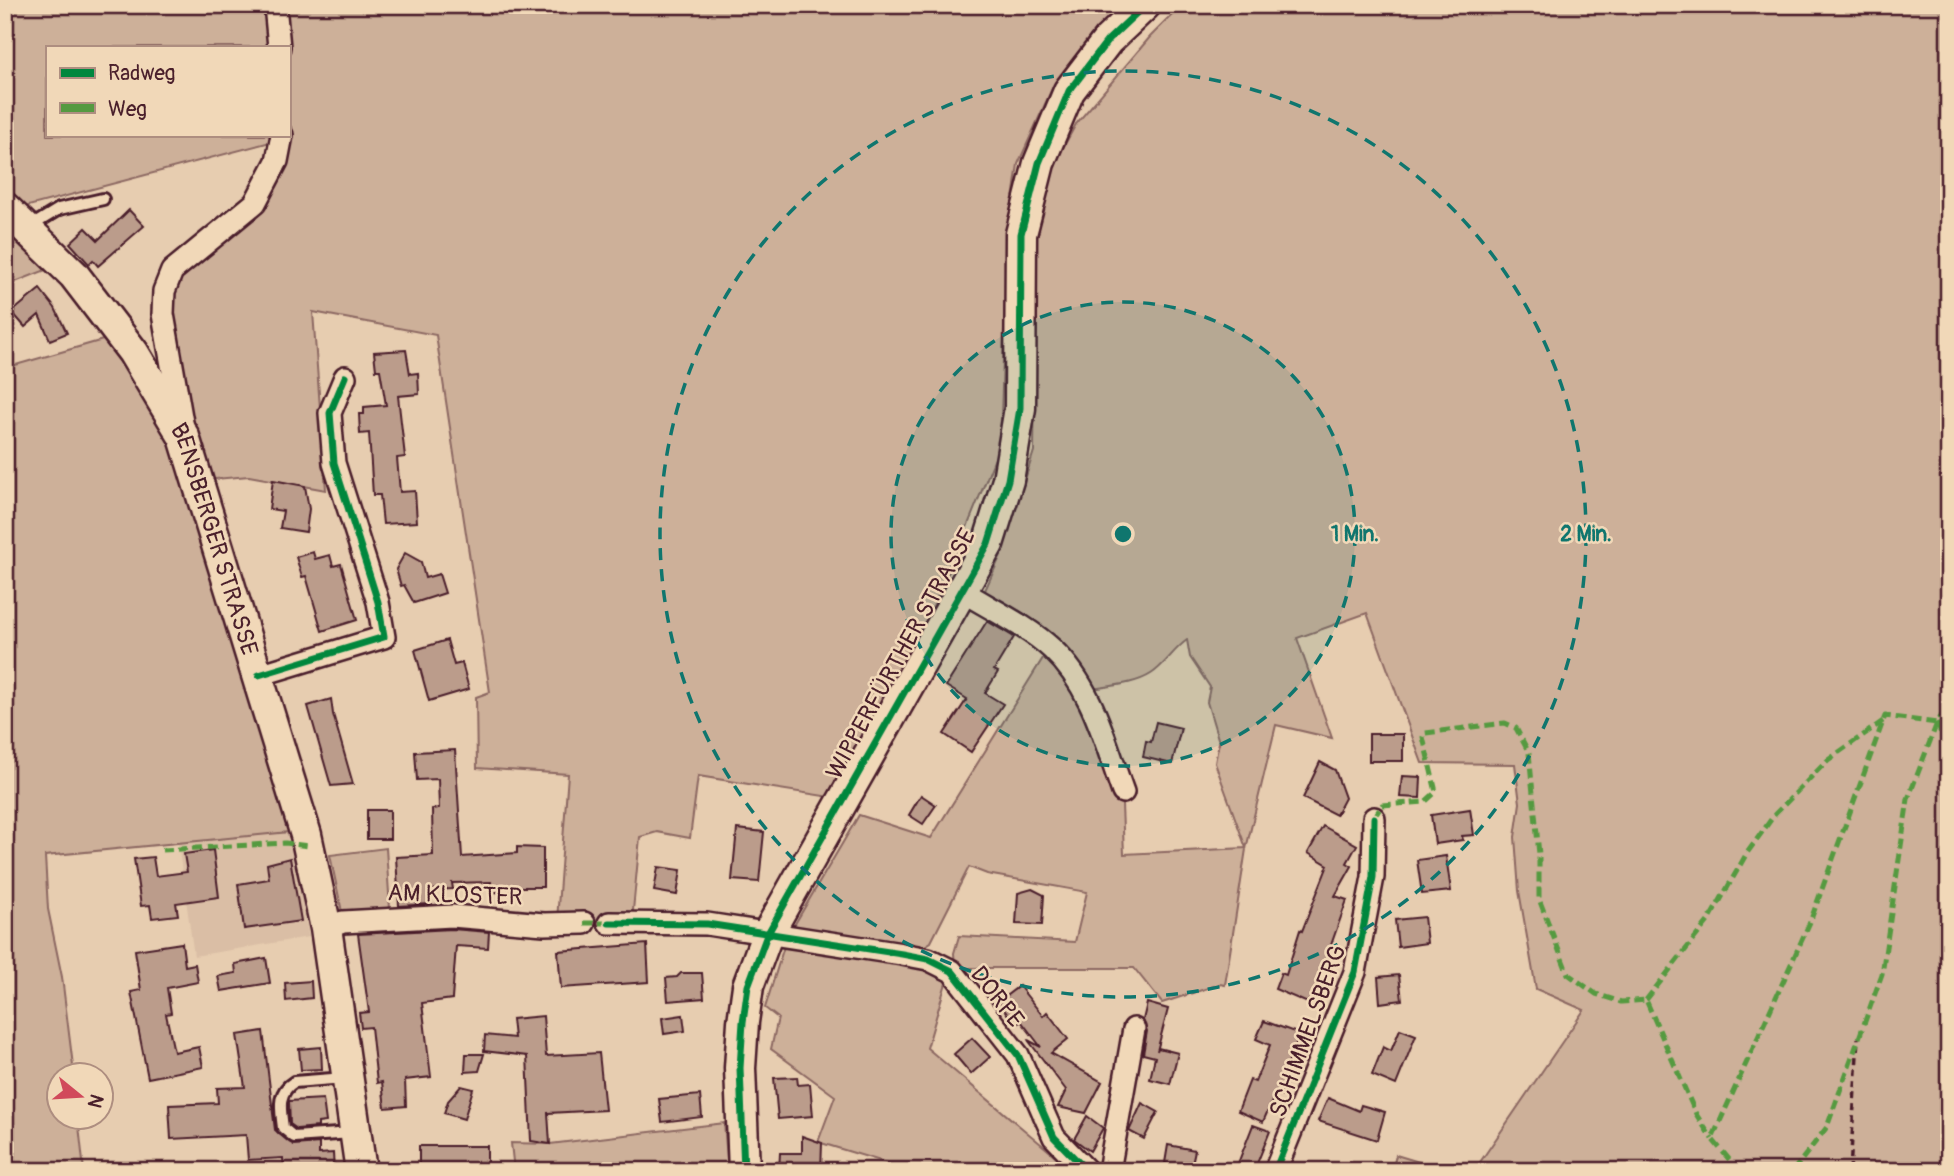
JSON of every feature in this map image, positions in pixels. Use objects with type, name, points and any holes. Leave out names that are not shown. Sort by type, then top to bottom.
[{"type":"main road","name":"WIPPERFÜRTHER STRASSE","points":[[744,1171],[740,1068],[748,986],[767,934],[988,544],[1008,480],[1020,408],[1021,234],[1039,163],[1069,91],[1108,40],[1146,5]]},
{"type":"main road","name":"BENSBERGER STRASSE","points":[[13,215],[74,275],[133,352],[184,437],[306,835],[326,928],[361,1171]]},
{"type":"street","points":[[275,5],[279,46]]},
{"type":"street","points":[[184,437],[163,314],[164,291],[172,271],[255,203],[277,161],[282,136]]},
{"type":"street","points":[[259,675],[384,637],[379,602],[334,463],[330,413],[345,377]]},
{"type":"street","points":[[962,591],[1040,640],[1060,657],[1085,689],[1123,792]]},
{"type":"street","name":"SCHIMMELSBERG","points":[[1276,1171],[1355,972],[1373,877],[1374,817]]},
{"type":"street","name":"AM KLOSTER","points":[[326,928],[343,922],[438,916],[544,924],[584,923]]},
{"type":"street","points":[[609,923],[707,925],[767,934]]},
{"type":"street","name":"DORPE","points":[[767,934],[928,959],[952,971],[1018,1055],[1054,1137],[1087,1171]]},
{"type":"street","points":[[1109,1171],[1134,1029]]},
{"type":"lane","points":[[13,215],[59,209],[103,199]]},
{"type":"lane","points":[[348,1077],[294,1082],[288,1085],[280,1099],[282,1128],[294,1136],[356,1133]]},
{"type":"path","points":[[1850,1171],[1858,1038]]},
{"type":"shaded area","points":[[5,5],[272,5],[275,46],[46,46],[46,136],[279,136],[278,140],[21,208],[5,197]]},
{"type":"shaded area","points":[[279,5],[1127,5],[1054,84],[1018,164],[1007,241],[1000,446],[948,574],[886,708],[830,797],[698,776],[690,838],[657,832],[640,837],[632,921],[588,923],[557,920],[568,774],[477,768],[476,697],[490,692],[436,335],[313,312],[326,490],[249,476],[204,480],[188,434],[168,292],[176,272],[218,240],[290,136],[289,46]]},
{"type":"shaded area","points":[[1182,5],[1949,5],[1949,1171],[1474,1171],[1584,1010],[1536,989],[1519,891],[1515,837],[1520,803],[1515,764],[1422,763],[1367,613],[1297,638],[1332,738],[1276,725],[1246,849],[1225,985],[1220,984],[1162,1003],[1134,968],[955,968],[954,953],[959,936],[1075,942],[1087,892],[987,874],[969,867],[931,942],[920,949],[789,934],[859,815],[931,838],[1048,650],[1081,690],[1122,805],[1124,854],[1246,848],[1215,763],[1219,742],[1207,702],[1210,687],[1190,657],[1187,640],[1156,671],[1144,678],[1087,690],[1052,645],[982,597],[1001,555],[1034,451],[1037,238],[1051,170],[1076,124],[1150,37]]},
{"type":"shaded area","points":[[5,225],[51,268],[5,286]]},
{"type":"shaded area","points":[[110,338],[180,438],[289,832],[45,856],[48,909],[62,977],[72,1060],[46,1060],[46,1130],[79,1130],[84,1171],[5,1171],[5,368]]},
{"type":"shaded area","points":[[289,832],[309,937],[194,956],[178,843]]},
{"type":"shaded area","points":[[386,848],[390,909],[342,912],[330,855]]},
{"type":"shaded area","points":[[785,943],[898,956],[948,976],[927,1048],[1073,1171],[891,1171],[894,1165],[818,1142],[835,1096],[771,1049],[778,1018],[765,1008]]},
{"type":"shaded area","points":[[724,1123],[728,1171],[514,1171],[511,1143],[550,1144]]},
{"type":"shaded area","points":[[1396,1155],[1449,1171],[1392,1171]]},
{"type":"building","points":[[129,210],[144,226],[98,266],[93,260],[89,264],[70,243],[86,228],[98,240]]},
{"type":"building","points":[[40,289],[55,308],[67,333],[50,340],[39,315],[25,327],[12,312]]},
{"type":"building","points":[[406,350],[410,374],[418,373],[419,394],[398,396],[405,457],[397,458],[400,492],[415,491],[417,522],[383,524],[380,495],[373,495],[369,433],[360,434],[359,414],[364,414],[364,407],[386,405],[374,352]]},
{"type":"building","points":[[273,480],[305,486],[309,509],[306,532],[280,528],[283,511],[269,509]]},
{"type":"building","points":[[313,552],[315,559],[330,555],[333,566],[341,564],[357,620],[322,631],[306,576],[302,577],[296,557]]},
{"type":"building","points":[[405,553],[421,562],[425,578],[439,574],[445,593],[414,603],[404,585],[401,586],[396,569]]},
{"type":"building","points":[[987,621],[1014,637],[994,670],[998,672],[985,693],[1003,704],[971,752],[944,734],[967,699],[946,686]]},
{"type":"building","points":[[447,640],[454,665],[462,663],[469,689],[429,701],[415,650]]},
{"type":"building","points":[[331,699],[353,784],[331,786],[308,706]]},
{"type":"building","points":[[1156,722],[1181,728],[1172,764],[1143,757],[1146,741],[1151,742]]},
{"type":"building","points":[[1369,734],[1403,734],[1403,761],[1369,761]]},
{"type":"building","points":[[455,750],[462,857],[517,853],[517,847],[543,848],[543,887],[517,887],[517,893],[490,892],[491,882],[452,883],[453,889],[430,890],[430,904],[399,906],[396,857],[433,855],[432,809],[439,808],[438,779],[417,780],[415,752]]},
{"type":"building","points":[[1320,762],[1335,770],[1345,798],[1336,815],[1303,798]]},
{"type":"building","points":[[1402,776],[1421,777],[1420,798],[1400,797]]},
{"type":"building","points":[[921,795],[936,805],[923,824],[909,815]]},
{"type":"building","points":[[1470,809],[1474,835],[1462,836],[1463,840],[1435,844],[1431,815]]},
{"type":"building","points":[[367,810],[390,810],[390,839],[367,839]]},
{"type":"building","points":[[1323,826],[1357,845],[1347,863],[1352,866],[1335,896],[1347,900],[1310,1004],[1275,989],[1281,973],[1286,975],[1300,930],[1302,931],[1328,865],[1308,853]]},
{"type":"building","points":[[737,829],[764,832],[759,882],[732,880]]},
{"type":"building","points":[[213,850],[219,897],[176,903],[178,915],[152,918],[150,905],[141,906],[134,859],[153,857],[156,876],[187,872],[184,854]]},
{"type":"building","points":[[1446,856],[1451,891],[1422,894],[1417,860]]},
{"type":"building","points":[[290,858],[301,921],[244,929],[238,884],[269,879],[267,864]]},
{"type":"building","points":[[658,867],[681,870],[677,895],[654,891]]},
{"type":"building","points":[[1032,889],[1044,895],[1042,925],[1016,924],[1018,893]]},
{"type":"building","points":[[1424,917],[1427,943],[1398,947],[1395,920]]},
{"type":"building","points":[[452,929],[489,932],[488,948],[456,946],[452,999],[422,1003],[431,1077],[405,1080],[406,1106],[385,1108],[382,1082],[377,1083],[371,1027],[361,1028],[359,1013],[369,1012],[358,934]]},
{"type":"building","points":[[182,943],[185,966],[195,964],[198,982],[167,988],[171,1013],[166,1014],[174,1052],[199,1047],[203,1067],[148,1078],[131,992],[141,990],[135,950]]},
{"type":"building","points":[[647,944],[649,982],[561,988],[558,951]]},
{"type":"building","points":[[266,958],[270,983],[221,991],[218,976],[236,973],[235,964]]},
{"type":"building","points":[[681,973],[702,973],[704,998],[668,1001],[666,978],[677,977]]},
{"type":"building","points":[[1399,975],[1402,1000],[1380,1003],[1378,977]]},
{"type":"building","points":[[311,981],[312,998],[286,1001],[285,983]]},
{"type":"building","points":[[1019,986],[1043,1016],[1047,1012],[1068,1039],[1051,1053],[1102,1082],[1086,1113],[1058,1107],[1066,1090],[1028,1040],[1041,1047],[1021,1021],[1016,1025],[998,1002]]},
{"type":"building","points":[[1147,1003],[1168,1009],[1157,1051],[1158,1048],[1178,1053],[1170,1084],[1150,1079],[1155,1057],[1143,1054],[1147,1031],[1143,1020]]},
{"type":"building","points":[[683,1015],[685,1031],[664,1034],[662,1018]]},
{"type":"building","points":[[543,1016],[546,1056],[599,1053],[605,1110],[548,1113],[550,1144],[531,1141],[527,1056],[484,1051],[485,1035],[514,1038],[512,1019]]},
{"type":"building","points":[[1264,1021],[1300,1034],[1288,1064],[1293,1066],[1281,1095],[1276,1092],[1263,1122],[1238,1111],[1250,1080],[1255,1082],[1270,1045],[1256,1039]]},
{"type":"building","points":[[1400,1029],[1416,1035],[1396,1085],[1372,1075],[1383,1047],[1391,1051]]},
{"type":"building","points":[[263,1031],[275,1130],[294,1145],[319,1143],[319,1154],[333,1153],[334,1171],[284,1171],[283,1158],[248,1160],[246,1135],[171,1139],[169,1105],[218,1103],[217,1088],[245,1087],[237,1035]]},
{"type":"building","points":[[972,1038],[990,1057],[971,1074],[954,1054]]},
{"type":"building","points":[[321,1047],[322,1069],[301,1070],[299,1049]]},
{"type":"building","points":[[466,1054],[484,1054],[479,1071],[465,1072]]},
{"type":"building","points":[[797,1077],[798,1085],[810,1084],[813,1116],[778,1119],[774,1078]]},
{"type":"building","points":[[461,1086],[473,1089],[464,1119],[444,1113],[448,1101]]},
{"type":"building","points":[[700,1095],[702,1117],[662,1122],[659,1099]]},
{"type":"building","points":[[1328,1098],[1359,1111],[1361,1105],[1385,1112],[1377,1140],[1318,1121]]},
{"type":"building","points":[[323,1099],[326,1122],[318,1123],[318,1127],[297,1129],[290,1124],[289,1101]]},
{"type":"building","points":[[1142,1103],[1158,1112],[1144,1139],[1129,1131]]},
{"type":"building","points":[[1087,1116],[1103,1128],[1090,1151],[1074,1139]]},
{"type":"building","points":[[1253,1125],[1270,1131],[1254,1171],[1235,1171]]},
{"type":"building","points":[[802,1136],[822,1143],[821,1171],[779,1171],[780,1153],[802,1153]]},
{"type":"building","points":[[1168,1145],[1195,1150],[1191,1168],[1165,1163]]},
{"type":"building","points":[[419,1146],[487,1146],[487,1171],[424,1171],[423,1165],[419,1166]]},
{"type":"marked path","points":[[1793,1171],[1827,1127],[1882,974],[1908,799],[1937,723],[1949,704]]},
{"type":"marked path","points":[[1739,1171],[1712,1139],[1810,922],[1885,716],[1937,723]]},
{"type":"marked path","points":[[1646,1000],[1709,920],[1747,853],[1775,814],[1828,760],[1883,721]]},
{"type":"marked path","points":[[1374,818],[1382,805],[1425,802],[1436,792],[1423,737],[1425,733],[1505,723],[1516,728],[1529,753],[1539,854],[1539,899],[1568,974],[1596,994],[1621,1002],[1646,1000],[1696,1114],[1712,1139]]},
{"type":"marked path","points":[[1937,723],[1949,754]]},
{"type":"marked path","points":[[162,850],[285,843],[309,846]]},
{"type":"marked path","points":[[584,923],[609,923]]},
{"type":"cycle path","points":[[744,1171],[740,1068],[748,986],[767,935],[988,544],[1008,480],[1020,408],[1021,234],[1039,163],[1069,91],[1108,40],[1145,5]]},
{"type":"cycle path","points":[[259,675],[384,637],[378,602],[334,463],[330,413],[345,377]]},
{"type":"cycle path","points":[[1275,1171],[1355,972],[1373,877],[1374,818]]},
{"type":"cycle path","points":[[609,923],[707,924],[902,954],[928,959],[952,971],[1018,1055],[1054,1137],[1087,1171]]}]
